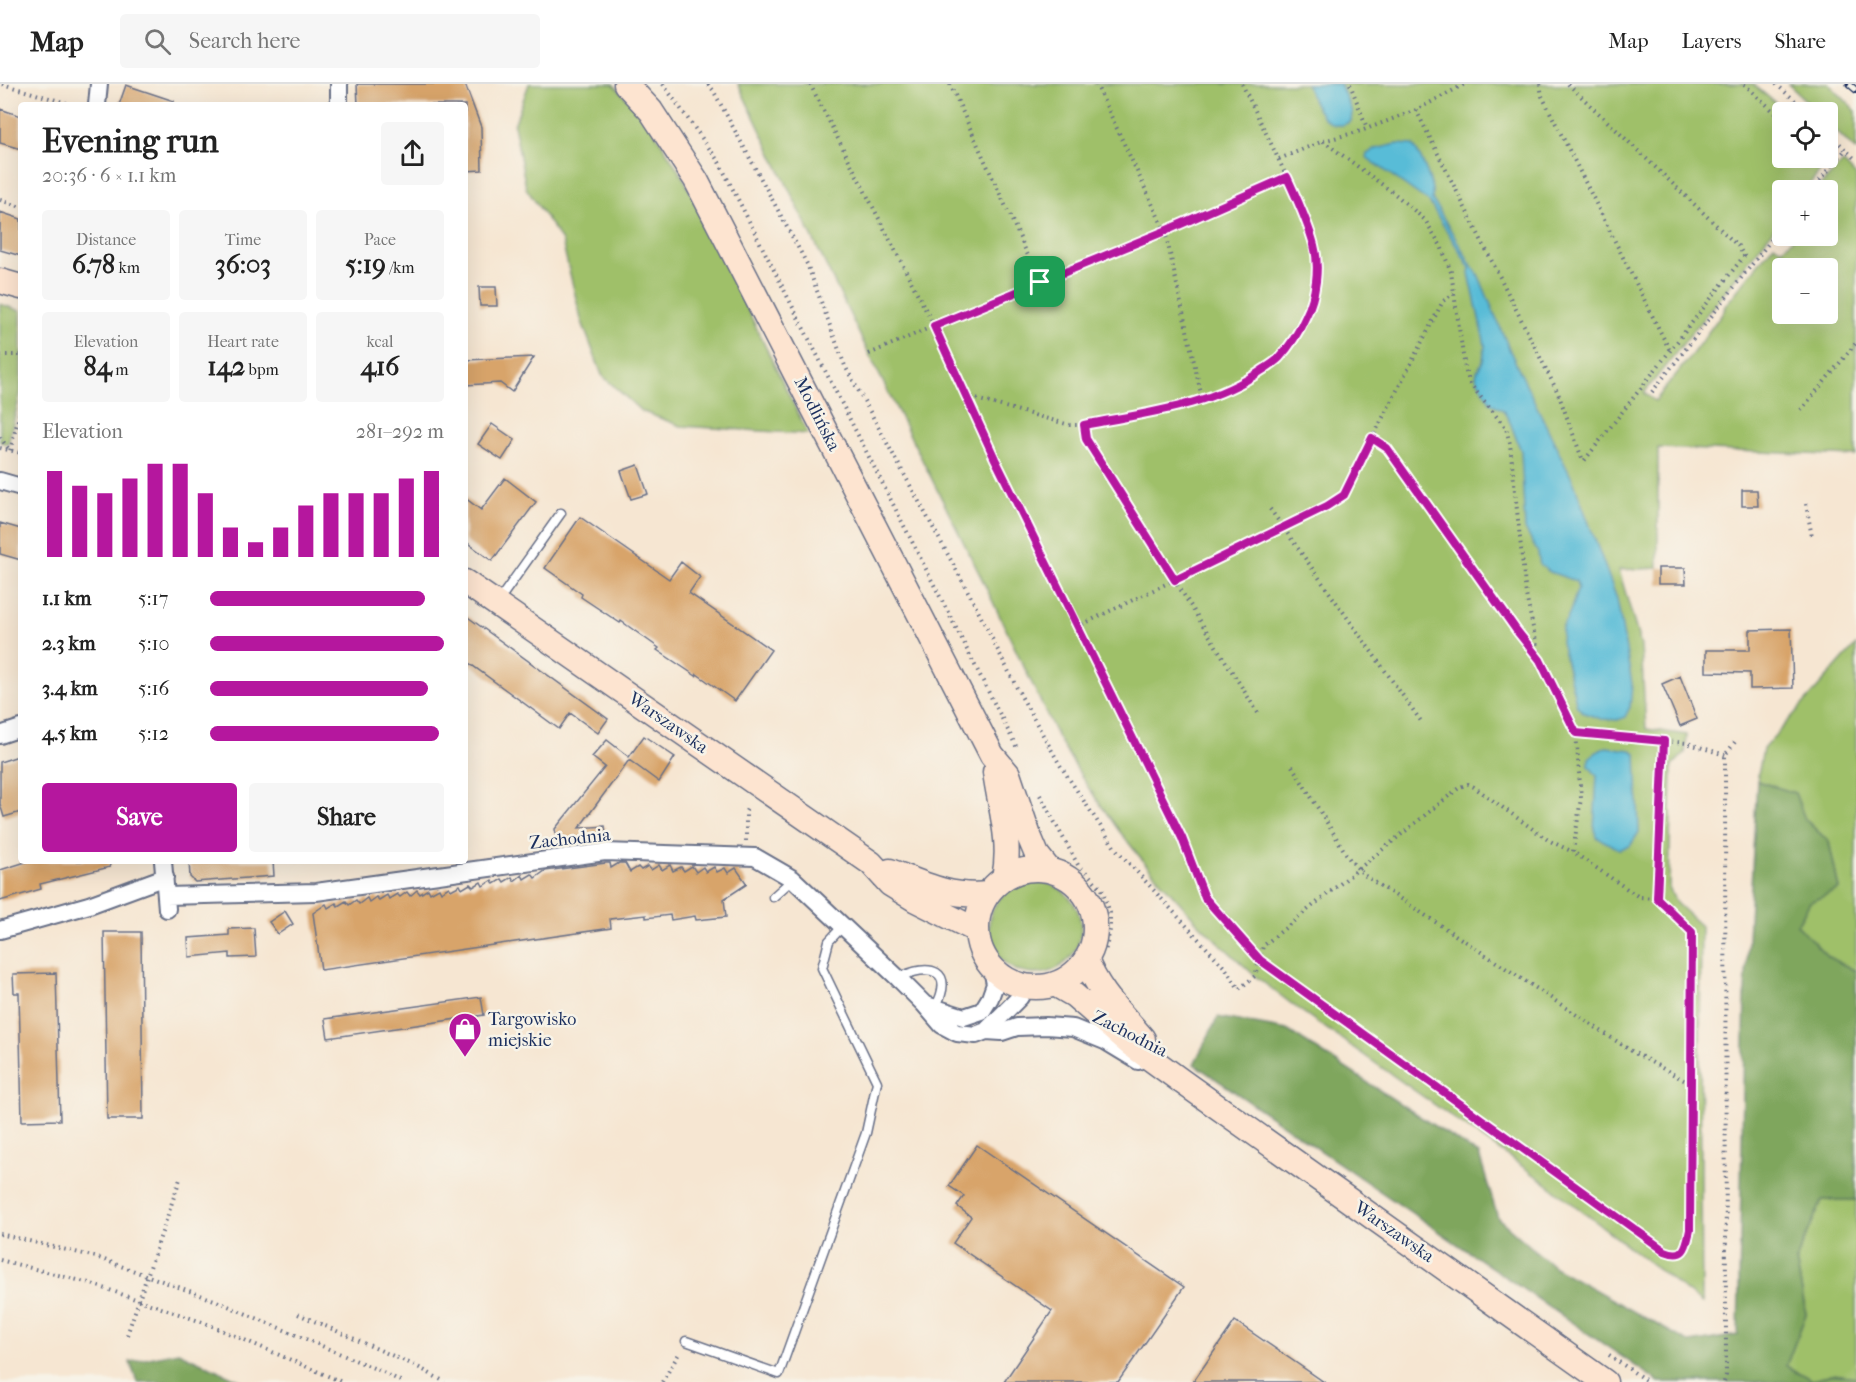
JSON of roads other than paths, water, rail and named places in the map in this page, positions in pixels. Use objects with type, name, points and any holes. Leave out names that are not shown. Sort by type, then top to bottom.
[{"type":"main road","name":"Modlińska","points":[[626,84],[651,111],[696,180],[993,755],[1008,774],[1029,837],[1037,855],[1049,870]]},
{"type":"main road","points":[[0,281],[18,286]]},
{"type":"main road","name":"Warszawska","points":[[468,584],[871,863],[924,885],[954,894],[973,896],[996,886]]},
{"type":"main road","name":"Modlińska","points":[[993,755],[1007,841],[1007,862],[996,886]]},
{"type":"main road","name":"Warszawska","points":[[871,863],[890,884],[916,900],[976,930]]},
{"type":"main road","points":[[1049,870],[1063,875],[1076,884],[1086,896],[1095,925],[1095,957],[1069,978],[1055,984],[1040,988],[1025,987],[1009,982],[992,969],[985,960],[976,930],[978,914],[983,900],[996,886],[1018,871],[1049,870]]},
{"type":"main road","name":"Warszawska","points":[[1095,957],[1092,975],[1101,990],[1184,1083]]},
{"type":"main road","name":"Warszawska","points":[[1055,984],[1074,995],[1129,1043],[1184,1083],[1605,1382]]},
{"type":"street","points":[[97,102],[99,84]]},
{"type":"street","points":[[339,84],[339,102]]},
{"type":"street","points":[[0,481],[18,486]]},
{"type":"street","points":[[0,735],[18,729]]},
{"type":"street","name":"Zachodnia","points":[[164,869],[167,903],[316,892],[605,852],[755,857],[793,879],[930,1006],[942,1025],[957,1033],[976,1035],[986,1031],[1002,1032],[1017,1027],[1072,1028],[1105,1041],[1130,1058],[1184,1083]]},
{"type":"street","points":[[0,930],[89,905],[164,869]]},
{"type":"street","name":"Zachodnia","points":[[930,1006],[964,1017],[982,1011],[995,984],[992,969]]},
{"type":"street","points":[[986,1031],[1020,997],[1025,987]]},
{"type":"lane","points":[[497,604],[561,513]]},
{"type":"lane","points":[[773,897],[793,879]]},
{"type":"lane","points":[[686,1341],[779,1374],[866,1133],[878,1082],[822,968],[829,941],[843,926]]},
{"type":"lane","points":[[898,978],[920,970],[930,969],[936,973],[943,980],[944,988],[930,1006]]},
{"type":"water","points":[[1306,84],[1340,84],[1352,112],[1351,121],[1345,125],[1335,125],[1329,122],[1319,111]]},
{"type":"water","points":[[1397,144],[1413,145],[1420,157],[1427,171],[1432,199],[1478,274],[1510,351],[1574,483],[1617,599],[1632,684],[1630,707],[1625,717],[1618,720],[1601,719],[1584,713],[1577,706],[1561,642],[1562,628],[1578,588],[1576,581],[1550,572],[1540,565],[1538,553],[1525,529],[1521,451],[1503,410],[1490,402],[1476,377],[1483,361],[1485,345],[1469,273],[1470,268],[1429,202],[1366,157],[1376,149]]},
{"type":"water","points":[[1606,747],[1631,750],[1636,753],[1639,832],[1630,846],[1619,849],[1598,838],[1594,830],[1597,776],[1589,766],[1589,758]]},
{"type":"railway","points":[[1849,84],[1856,90]]},
{"type":"place","name":"Targowisko miejskie","points":[[465,1058]]}]
